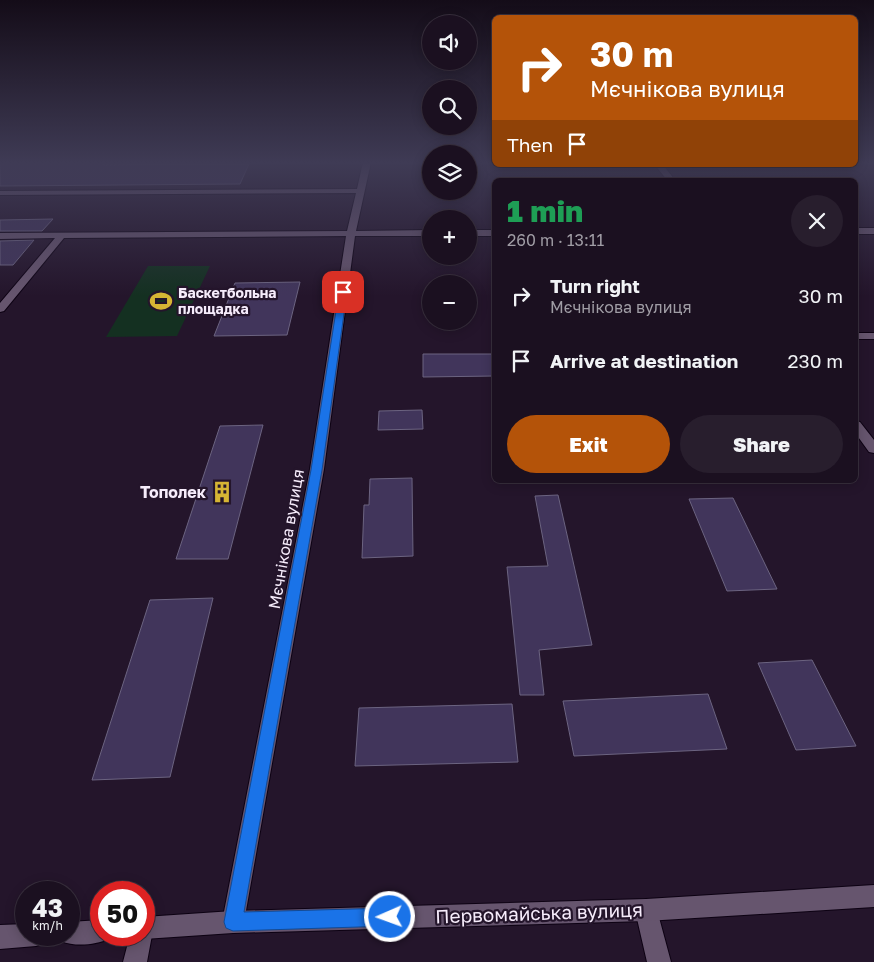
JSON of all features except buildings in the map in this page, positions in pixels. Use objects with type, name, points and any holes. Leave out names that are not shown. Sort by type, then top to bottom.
[{"type":"street","name":"Мєчнікова вулиця","points":[[233,922],[317,470],[351,233],[357,207]]},
{"type":"street","points":[[858,231],[874,231]]},
{"type":"street","points":[[0,236],[422,233]]},
{"type":"street","points":[[477,233],[492,233]]},
{"type":"street","points":[[0,309],[62,235]]},
{"type":"street","points":[[858,336],[874,336]]},
{"type":"street","points":[[858,428],[874,449]]},
{"type":"street","name":"Первомайська вулиця","points":[[155,927],[233,922],[646,910],[872,900]]},
{"type":"street","points":[[646,910],[659,962]]},
{"type":"street","points":[[0,938],[15,937]]},
{"type":"street","points":[[136,962],[139,946]]},
{"type":"green space","name":"Баскетбольна площадка","points":[[148,266],[210,266],[177,336],[106,337]]},
{"type":"place","name":"Баскетбольна площадка","points":[[161,301]]},
{"type":"place","name":"Тополек","points":[[222,492]]},
{"type":"route","points":[[343,292],[317,470],[233,922],[390,917]]}]
